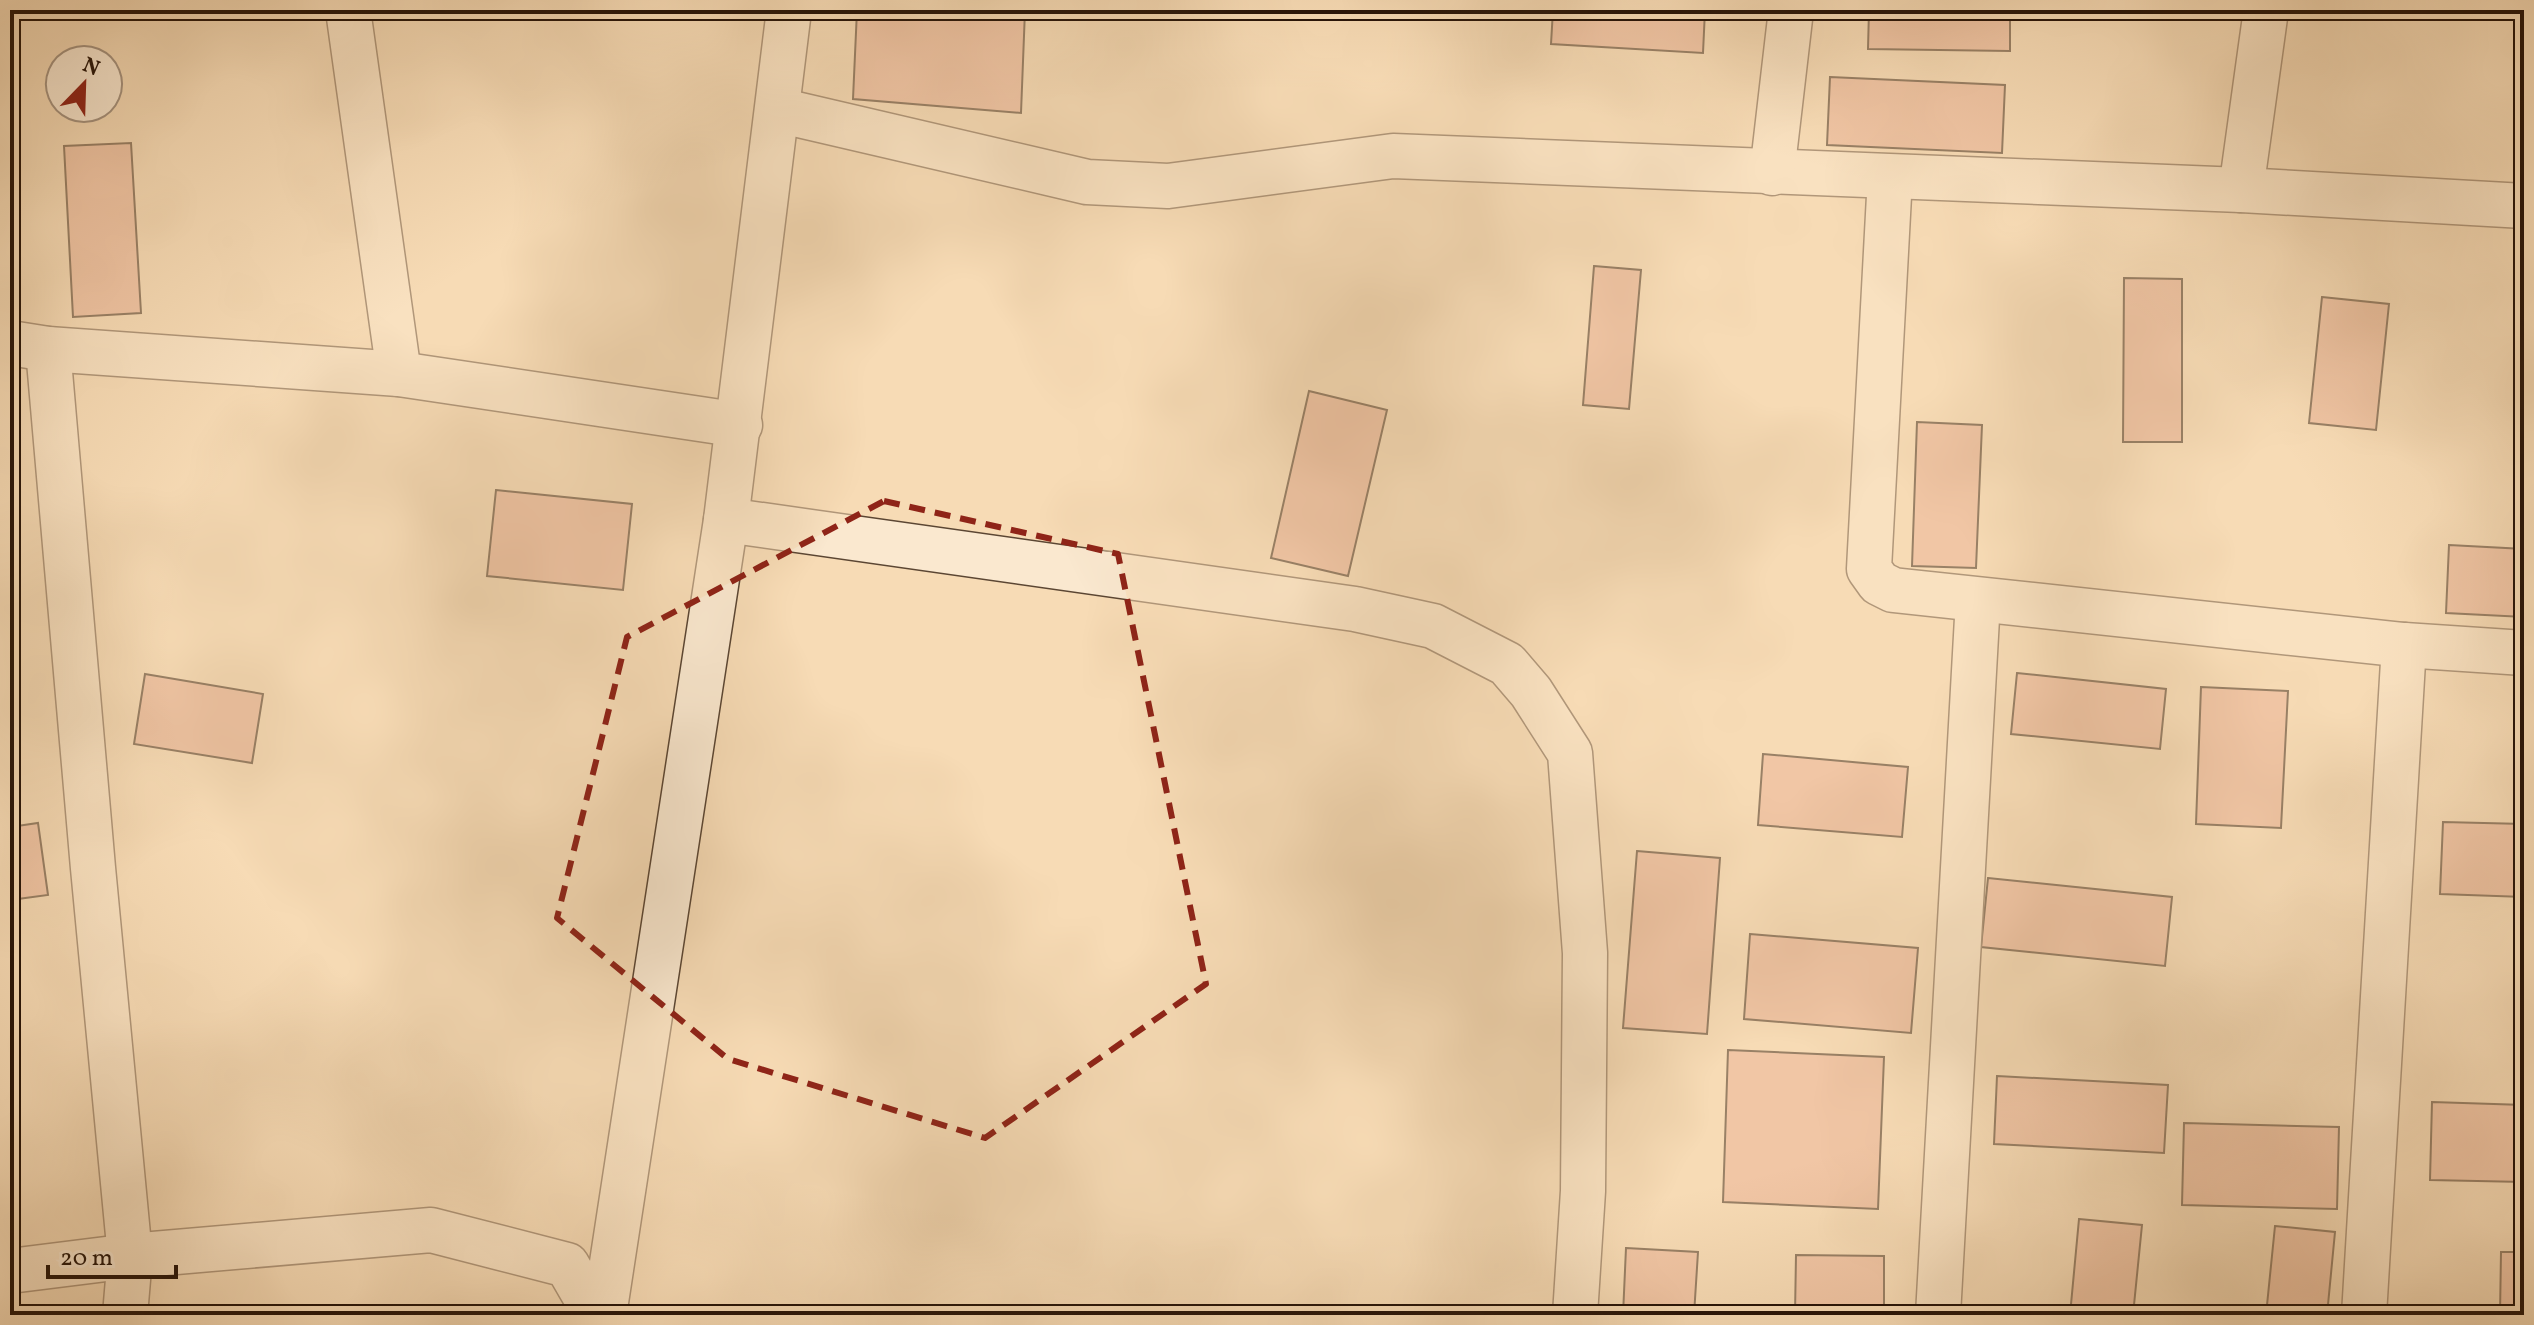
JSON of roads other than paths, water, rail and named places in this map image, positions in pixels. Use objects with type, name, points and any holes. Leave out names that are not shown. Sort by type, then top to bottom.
[{"type":"street","points":[[348,10],[399,374]]},
{"type":"street","points":[[604,1315],[740,425],[789,10]]},
{"type":"street","points":[[1772,173],[1791,10]]},
{"type":"street","points":[[2241,190],[2266,10]]},
{"type":"street","points":[[778,110],[1087,182],[1168,186],[1393,156],[2241,190],[2524,206]]},
{"type":"street","points":[[1890,177],[1869,569],[1879,583],[1893,590],[1978,600],[2404,645],[2524,653]]},
{"type":"street","points":[[125,1315],[130,1256],[93,868],[29,346],[399,374],[740,425]]},
{"type":"street","points":[[726,520],[1355,609],[1433,626],[1507,664],[1531,692],[1570,753],[1585,953],[1583,1191],[1575,1315]]},
{"type":"street","points":[[1938,1315],[1978,600]]},
{"type":"street","points":[[2364,1315],[2404,645]]},
{"type":"street","points":[[10,1271],[130,1256],[431,1230],[567,1265],[596,1315]]}]
